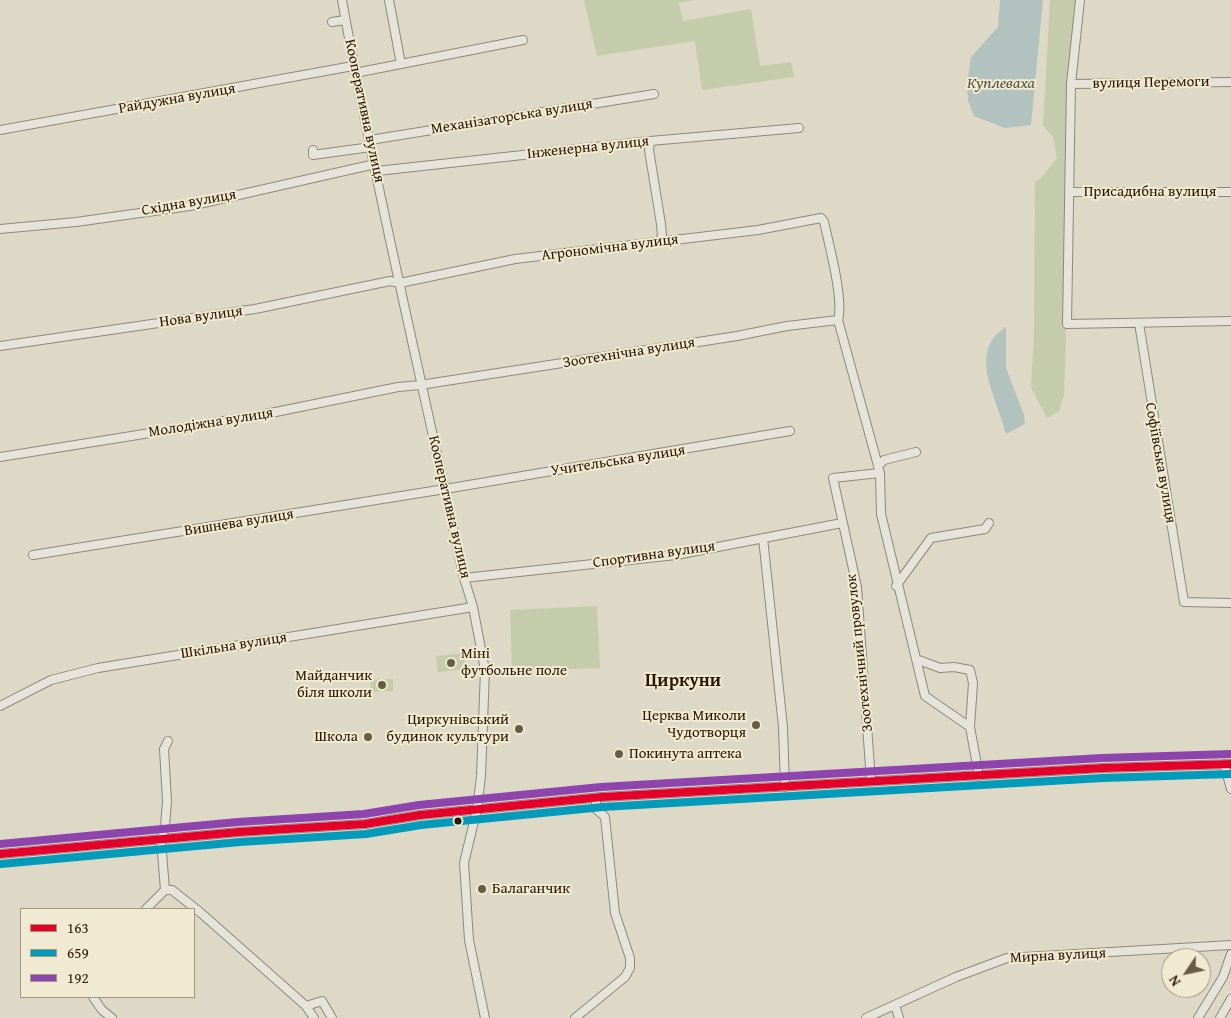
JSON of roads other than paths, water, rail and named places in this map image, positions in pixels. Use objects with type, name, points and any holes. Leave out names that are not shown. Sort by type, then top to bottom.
[{"type":"street","name":"Кооперативна вулиця","points":[[342,0],[354,69],[420,385],[464,578],[473,607],[485,670],[481,776],[477,809],[464,863],[469,940],[485,1018]]},
{"type":"street","points":[[389,0],[401,64]]},
{"type":"street","points":[[1080,0],[1071,84],[1067,324],[1231,321]]},
{"type":"street","points":[[332,22],[345,20]]},
{"type":"street","name":"Райдужна вулиця","points":[[0,130],[354,69],[401,64],[524,40]]},
{"type":"street","name":"вулиця Перемоги","points":[[1071,84],[1231,82]]},
{"type":"street","name":"Механізаторська вулиця","points":[[313,150],[313,156],[370,144],[654,94]]},
{"type":"street","name":"Інженерна вулиця","points":[[376,167],[799,128]]},
{"type":"street","points":[[650,141],[649,150],[662,224],[662,236],[659,242]]},
{"type":"street","name":"Східна вулиця","points":[[0,229],[76,222],[190,206],[376,167]]},
{"type":"street","name":"Присадибна вулиця","points":[[1069,192],[1231,192]]},
{"type":"street","name":"Агрономічна вулиця","points":[[400,283],[514,259],[758,230],[821,218],[824,222],[836,287],[840,313],[838,320]]},
{"type":"street","name":"Нова вулиця","points":[[0,346],[255,309],[390,281],[400,283]]},
{"type":"street","points":[[838,320],[879,470],[881,514],[896,586],[925,696],[970,727]]},
{"type":"street","name":"Зоотехнічна вулиця","points":[[420,385],[736,336],[787,326],[838,320]]},
{"type":"street","name":"Софіївська вулиця","points":[[1139,323],[1184,602],[1231,602]]},
{"type":"street","name":"Молодіжна вулиця","points":[[0,456],[256,416],[398,387],[420,385]]},
{"type":"street","name":"Учительська вулиця","points":[[445,490],[790,431]]},
{"type":"street","points":[[879,470],[884,460],[916,452]]},
{"type":"street","name":"Зоотехнічний провулок","points":[[871,781],[856,588],[833,478],[879,470]]},
{"type":"street","name":"Вишнева вулиця","points":[[33,554],[445,490]]},
{"type":"street","name":"Спортивна вулиця","points":[[464,578],[676,555],[842,523]]},
{"type":"street","points":[[896,586],[932,538],[985,529],[989,523]]},
{"type":"street","points":[[763,538],[783,727],[785,786]]},
{"type":"street","name":"Шкільна вулиця","points":[[0,706],[51,680],[98,668],[473,607]]},
{"type":"street","points":[[916,658],[940,668],[954,667],[970,670],[973,682],[970,727],[980,776]]},
{"type":"street","points":[[165,890],[161,840],[165,827],[167,801],[164,749],[168,741]]},
{"type":"street","points":[[0,854],[239,832],[365,824],[420,815],[596,798],[1103,768],[1228,764],[1231,789]]},
{"type":"street","points":[[575,1018],[624,977],[630,968],[630,958],[615,913],[605,817],[596,809],[596,798]]},
{"type":"street","points":[[147,908],[165,890],[172,890],[194,908]]},
{"type":"street","points":[[195,909],[306,1006],[314,1018]]},
{"type":"street","name":"Мирна вулиця","points":[[866,1018],[956,977],[1006,958],[1231,945]]},
{"type":"street","points":[[1198,1018],[1223,977],[1231,954]]},
{"type":"street","points":[[94,998],[102,1010],[112,1018]]},
{"type":"street","points":[[1220,1018],[1231,999]]},
{"type":"street","points":[[306,1006],[322,1001],[332,1018]]},
{"type":"street","points":[[895,1005],[899,1018]]},
{"type":"water","name":"Куплеваха","points":[[1000,0],[1043,0],[1031,125],[1005,128],[974,116],[968,101],[967,85],[971,57],[998,27]]},
{"type":"water","points":[[1006,327],[1006,368],[1024,415],[1025,424],[1006,434],[988,377],[986,363],[988,349],[994,337]]},
{"type":"place","name":"Міні футбольне поле","points":[[451,663]]},
{"type":"place","name":"Майданчик біля школи","points":[[382,685]]},
{"type":"place","name":"Церква Миколи Чудотворця","points":[[756,725]]},
{"type":"place","name":"Циркунівський будинок культури","points":[[519,729]]},
{"type":"place","name":"Школа","points":[[368,737]]},
{"type":"place","name":"Покинута аптека","points":[[619,754]]},
{"type":"place","name":"Балаганчик","points":[[482,889]]},
{"type":"district","name":"Циркуни","points":[[683,681]]}]
